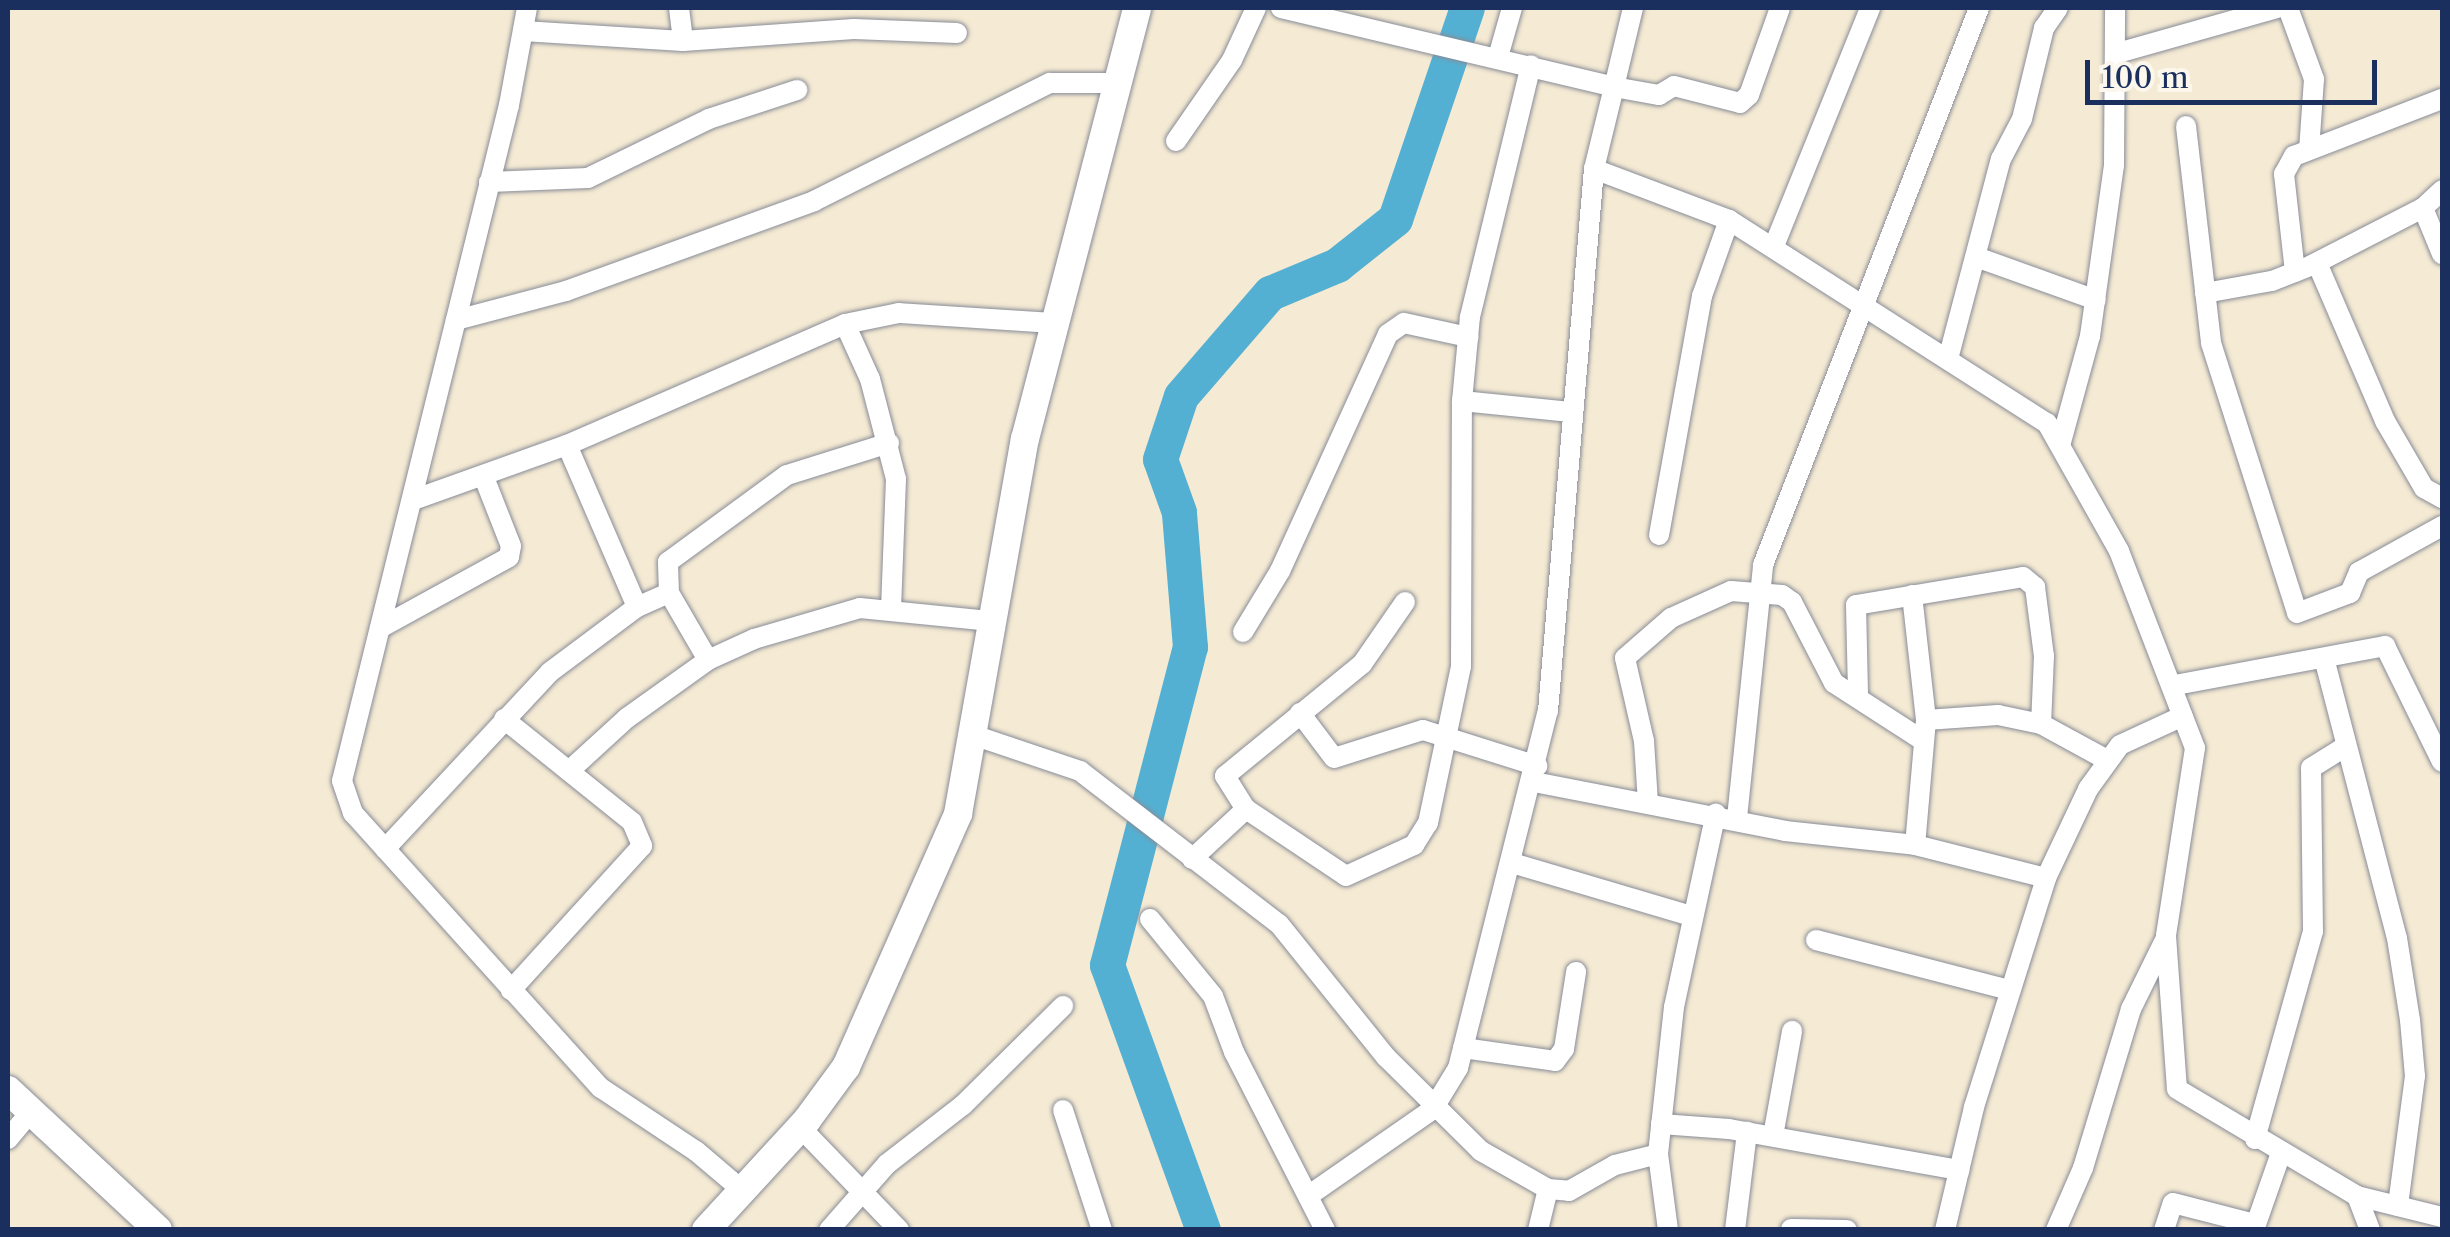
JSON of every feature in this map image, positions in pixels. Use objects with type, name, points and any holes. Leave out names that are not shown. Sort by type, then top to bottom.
[{"type":"street","points":[[527,8],[456,320],[342,781],[353,812],[511,990],[625,1109],[696,1150],[742,1190]]},
{"type":"street","points":[[678,8],[683,41]]},
{"type":"street","points":[[706,1230],[800,1128],[846,1066],[882,995],[958,814],[976,736],[991,621],[1024,439],[1136,8]]},
{"type":"street","points":[[1176,140],[1232,60],[1256,8]]},
{"type":"street","points":[[1281,8],[1349,15],[1431,43],[1659,96],[1674,86],[1740,104],[1748,96],[1780,8]]},
{"type":"street","points":[[1489,55],[1512,8]]},
{"type":"street","points":[[1308,1196],[1433,1109],[1448,1091],[1463,1048],[1548,711],[1570,412],[1594,169],[1633,8]]},
{"type":"street","points":[[1774,246],[1870,8]]},
{"type":"street","points":[[1668,1230],[1658,1154],[1662,1124],[1691,916],[1727,816],[1757,590],[1831,378],[1866,306],[1979,8]]},
{"type":"street","points":[[1948,359],[1980,258],[2002,159],[2022,119],[2044,28],[2058,8]]},
{"type":"street","points":[[2061,442],[2096,300],[2118,126],[2115,8]]},
{"type":"street","points":[[2118,53],[2277,8]]},
{"type":"street","points":[[2288,8],[2314,79],[2309,150]]},
{"type":"street","points":[[523,30],[683,41],[854,29],[957,34]]},
{"type":"street","points":[[1404,602],[1362,664],[1226,776],[1246,809],[1334,870],[1358,876],[1423,835],[1463,634],[1462,401],[1468,337],[1531,66]]},
{"type":"street","points":[[456,320],[566,292],[814,201],[1050,83],[1117,83]]},
{"type":"street","points":[[489,182],[588,178],[709,119],[797,90]]},
{"type":"street","points":[[2295,272],[2284,174],[2294,156],[2442,99]]},
{"type":"street","points":[[2186,126],[2205,293],[2228,404],[2297,613],[2350,593],[2359,572],[2442,526]]},
{"type":"street","points":[[1594,169],[1729,220],[2047,422],[2119,551],[2184,716],[2195,776],[2166,936],[2177,1089],[2357,1196],[2442,1217]]},
{"type":"street","points":[[2205,293],[2295,272],[2317,263],[2423,208],[2442,190]]},
{"type":"street","points":[[2423,208],[2442,254]]},
{"type":"street","points":[[1658,534],[1702,296],[1729,220]]},
{"type":"street","points":[[1980,258],[2096,300]]},
{"type":"street","points":[[2317,263],[2385,421],[2424,488],[2442,498]]},
{"type":"street","points":[[412,500],[567,445],[846,324],[898,313],[1055,322]]},
{"type":"street","points":[[1243,632],[1280,571],[1388,334],[1404,323],[1468,337]]},
{"type":"street","points":[[846,324],[889,442],[898,530],[891,609]]},
{"type":"street","points":[[1462,401],[1570,412]]},
{"type":"street","points":[[708,660],[670,593],[668,562],[680,549],[774,484],[889,442]]},
{"type":"street","points":[[567,445],[637,606]]},
{"type":"street","points":[[380,628],[509,557],[511,546],[483,476]]},
{"type":"street","points":[[1858,693],[1851,612],[1862,602],[2029,580],[2044,656],[2041,724]]},
{"type":"street","points":[[1648,803],[1644,741],[1626,658],[1671,618],[1731,591],[1757,590],[1792,602],[1826,673],[1924,730],[1998,716],[2041,724],[2107,760]]},
{"type":"street","points":[[385,848],[550,672],[637,606],[670,593]]},
{"type":"street","points":[[1912,594],[1924,730],[1914,845]]},
{"type":"street","points":[[568,771],[627,718],[708,660],[810,619],[860,608],[991,621]]},
{"type":"street","points":[[2175,685],[2374,646],[2394,653],[2442,762]]},
{"type":"street","points":[[2324,658],[2397,938],[2410,1020],[2415,1076],[2398,1206]]},
{"type":"street","points":[[1300,712],[1334,758],[1408,732],[1444,736],[1535,774],[1648,803],[1785,830],[1914,845],[2046,878]]},
{"type":"street","points":[[1945,1230],[2010,990],[2046,878],[2107,760],[2141,731],[2184,716]]},
{"type":"street","points":[[504,719],[632,822],[642,846],[511,990]]},
{"type":"street","points":[[976,736],[1060,763],[1102,785],[1311,955],[1433,1109],[1481,1151],[1548,1189],[1569,1191],[1615,1165],[1658,1154]]},
{"type":"street","points":[[2255,1138],[2313,931],[2312,768],[2345,747]]},
{"type":"street","points":[[1184,854],[1246,809]]},
{"type":"street","points":[[1512,862],[1691,916]]},
{"type":"street","points":[[1150,919],[1213,996],[1234,1052],[1326,1230]]},
{"type":"street","points":[[2056,1230],[2083,1168],[2132,1010],[2166,936]]},
{"type":"street","points":[[1816,940],[2010,990]]},
{"type":"street","points":[[1463,1048],[1555,1061],[1564,1048],[1576,972]]},
{"type":"street","points":[[829,1230],[862,1191],[1064,1006]]},
{"type":"street","points":[[1773,1136],[1792,1032]]},
{"type":"street","points":[[8,1090],[158,1230]]},
{"type":"street","points":[[1063,1110],[1102,1230]]},
{"type":"street","points":[[8,1139],[31,1112]]},
{"type":"street","points":[[1662,1124],[1773,1136],[1959,1170]]},
{"type":"street","points":[[800,1128],[899,1230]]},
{"type":"street","points":[[1734,1230],[1747,1132]]},
{"type":"street","points":[[2164,1230],[2173,1203],[2255,1227],[2280,1153]]},
{"type":"street","points":[[1538,1230],[1548,1189]]},
{"type":"street","points":[[2357,1196],[2370,1230]]},
{"type":"street","points":[[1791,1229],[1847,1230]]},
{"type":"waterway","points":[[1203,1230],[1107,965],[1190,647],[1179,512],[1160,459],[1181,396],[1270,293],[1337,265],[1395,219],[1467,8]]}]
